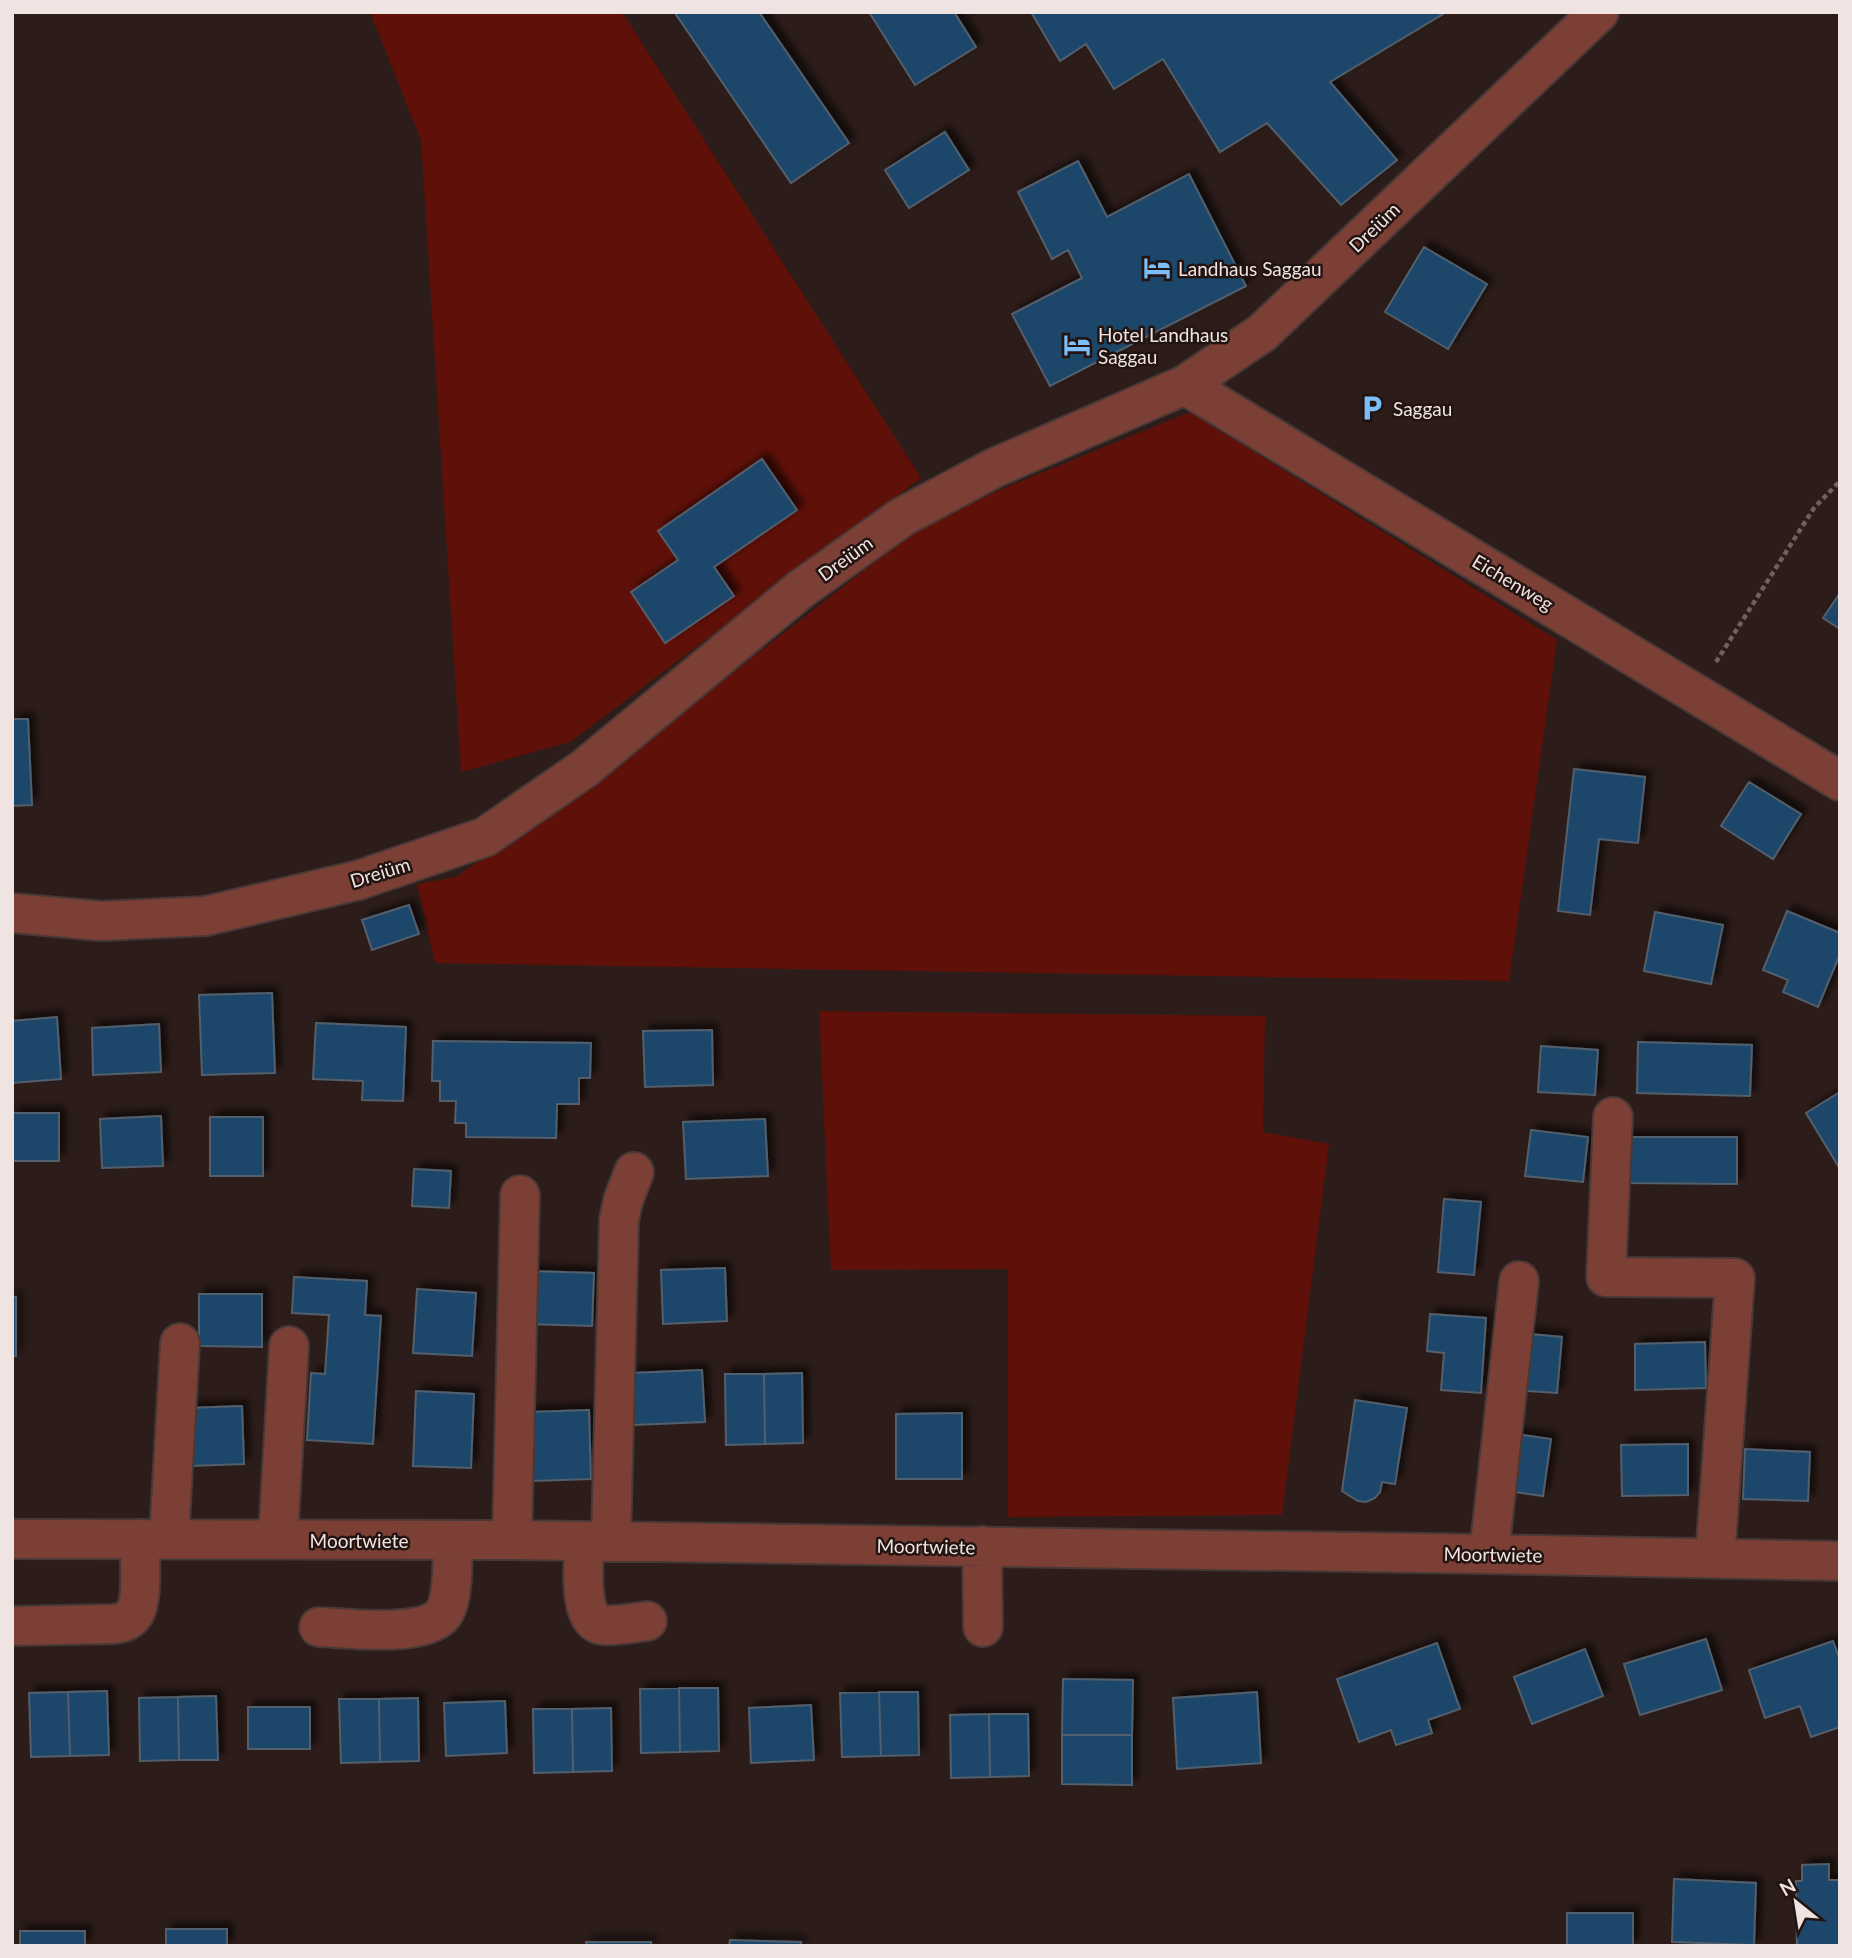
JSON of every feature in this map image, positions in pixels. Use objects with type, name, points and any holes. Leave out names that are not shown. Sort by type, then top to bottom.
[{"type":"street","name":"Dreiüm","points":[[12,913],[101,921],[206,916],[359,880],[485,837],[586,768],[801,589],[902,517],[994,468],[1185,385],[1262,333],[1599,12]]},
{"type":"street","name":"Eichenweg","points":[[1185,385],[1840,780]]},
{"type":"street","points":[[1613,1117],[1606,1276],[1735,1278],[1715,1558]]},
{"type":"street","points":[[634,1172],[619,1220],[597,1541],[585,1606],[590,1619],[601,1625],[647,1621]]},
{"type":"street","points":[[512,1540],[520,1195]]},
{"type":"street","points":[[1489,1553],[1519,1281]]},
{"type":"street","points":[[12,1626],[113,1624],[126,1621],[135,1614],[154,1539],[180,1343]]},
{"type":"street","points":[[278,1539],[289,1346]]},
{"type":"street","name":"Moortwiete","points":[[12,1539],[597,1541],[1489,1553],[1840,1561]]},
{"type":"street","points":[[319,1628],[414,1628],[431,1624],[445,1613],[449,1598],[453,1540]]},
{"type":"street","points":[[982,1546],[983,1627]]},
{"type":"path","points":[[1697,692],[1814,508],[1840,481]]},
{"type":"shaded area","points":[[370,12],[622,12],[921,478],[570,742],[461,772],[421,140]]},
{"type":"shaded area","points":[[1190,412],[1557,640],[1509,981],[435,963],[417,884],[456,877],[603,774],[931,518]]},
{"type":"shaded area","points":[[819,1011],[1265,1016],[1263,1132],[1329,1144],[1282,1515],[1008,1517],[1008,1269],[831,1270]]},
{"type":"building","points":[[676,12],[759,12],[849,143],[791,183]]},
{"type":"building","points":[[869,12],[954,12],[976,47],[915,85]]},
{"type":"building","points":[[1031,12],[1443,14],[1330,82],[1397,160],[1341,205],[1267,123],[1220,152],[1163,59],[1114,89],[1086,44],[1060,61]]},
{"type":"building","points":[[945,132],[969,170],[909,208],[885,170]]},
{"type":"building","name":"Landhaus Saggau","points":[[1078,161],[1107,217],[1189,174],[1246,286],[1050,386],[1012,314],[1082,278],[1068,250],[1052,259],[1018,192]]},
{"type":"building","points":[[1424,247],[1487,284],[1448,349],[1385,312]]},
{"type":"building","points":[[762,459],[797,510],[714,567],[734,596],[665,643],[631,592],[678,560],[658,531]]},
{"type":"building","points":[[1840,593],[1840,629],[1823,618]]},
{"type":"building","points":[[12,719],[28,719],[32,805],[12,806]]},
{"type":"building","points":[[1574,769],[1645,777],[1638,843],[1599,839],[1590,915],[1558,911]]},
{"type":"building","points":[[1749,782],[1801,814],[1773,859],[1721,826]]},
{"type":"building","points":[[409,905],[419,934],[372,950],[362,920]]},
{"type":"building","points":[[1787,911],[1840,933],[1840,954],[1818,1007],[1783,992],[1788,980],[1763,970]]},
{"type":"building","points":[[1655,912],[1723,925],[1711,984],[1644,971]]},
{"type":"building","points":[[272,993],[275,1073],[202,1075],[199,995]]},
{"type":"building","points":[[57,1017],[61,1079],[12,1083],[12,1021]]},
{"type":"building","points":[[316,1023],[406,1027],[403,1101],[362,1100],[363,1081],[313,1079]]},
{"type":"building","points":[[159,1024],[161,1072],[93,1075],[92,1028]]},
{"type":"building","points":[[712,1030],[713,1085],[645,1087],[643,1031]]},
{"type":"building","points":[[433,1041],[591,1043],[590,1078],[579,1078],[579,1104],[557,1104],[556,1138],[466,1137],[466,1123],[455,1123],[456,1101],[440,1101],[440,1081],[432,1081]]},
{"type":"building","points":[[1638,1042],[1752,1045],[1750,1096],[1637,1093]]},
{"type":"building","points":[[1541,1046],[1598,1050],[1595,1095],[1538,1092]]},
{"type":"building","points":[[1840,1092],[1840,1169],[1806,1113]]},
{"type":"building","points":[[12,1113],[59,1113],[59,1161],[12,1161]]},
{"type":"building","points":[[161,1116],[163,1166],[102,1168],[100,1119]]},
{"type":"building","points":[[210,1117],[263,1117],[263,1176],[210,1176]]},
{"type":"building","points":[[765,1119],[768,1176],[686,1179],[683,1122]]},
{"type":"building","points":[[1531,1130],[1588,1137],[1583,1182],[1525,1176]]},
{"type":"building","points":[[1623,1137],[1737,1137],[1737,1184],[1623,1183]]},
{"type":"building","points":[[414,1169],[451,1171],[449,1208],[412,1206]]},
{"type":"building","points":[[1444,1199],[1481,1202],[1474,1275],[1438,1272]]},
{"type":"building","points":[[725,1268],[727,1321],[663,1324],[661,1270]]},
{"type":"building","points":[[530,1271],[594,1273],[592,1326],[528,1324]]},
{"type":"building","points":[[294,1277],[367,1281],[365,1315],[381,1316],[373,1444],[307,1440],[311,1373],[325,1374],[329,1315],[292,1313]]},
{"type":"building","points":[[417,1289],[476,1293],[472,1356],[413,1353]]},
{"type":"building","points":[[199,1294],[262,1294],[262,1347],[199,1346]]},
{"type":"building","points":[[12,1297],[16,1297],[16,1356],[12,1356]]},
{"type":"building","points":[[1430,1314],[1486,1318],[1481,1393],[1441,1390],[1444,1353],[1427,1351]]},
{"type":"building","points":[[1519,1333],[1562,1337],[1557,1393],[1514,1390]]},
{"type":"building","points":[[1705,1342],[1706,1388],[1635,1390],[1635,1344]]},
{"type":"building","points":[[702,1370],[705,1422],[633,1425],[631,1373]]},
{"type":"building","points":[[802,1373],[803,1443],[765,1444],[764,1374]]},
{"type":"building","points":[[725,1374],[764,1374],[765,1444],[726,1445]]},
{"type":"building","points":[[416,1391],[474,1394],[471,1468],[413,1466]]},
{"type":"building","points":[[1355,1400],[1407,1408],[1395,1484],[1382,1482],[1380,1492],[1366,1502],[1358,1501],[1342,1491]]},
{"type":"building","points":[[242,1406],[244,1464],[189,1466],[187,1408]]},
{"type":"building","points":[[589,1410],[591,1479],[532,1481],[530,1412]]},
{"type":"building","points":[[962,1413],[962,1479],[896,1479],[896,1414]]},
{"type":"building","points":[[1509,1433],[1551,1439],[1543,1496],[1501,1490]]},
{"type":"building","points":[[1688,1444],[1688,1495],[1622,1496],[1621,1445]]},
{"type":"building","points":[[1745,1449],[1810,1452],[1808,1501],[1743,1499]]},
{"type":"building","points":[[1706,1639],[1722,1690],[1640,1715],[1624,1664]]},
{"type":"building","points":[[1833,1641],[1840,1660],[1840,1727],[1811,1737],[1800,1706],[1765,1718],[1749,1670]]},
{"type":"building","points":[[1437,1643],[1460,1709],[1428,1720],[1432,1733],[1396,1745],[1391,1730],[1359,1742],[1337,1679]]},
{"type":"building","points":[[1585,1649],[1603,1696],[1532,1724],[1514,1677]]},
{"type":"building","points":[[1063,1679],[1133,1680],[1132,1735],[1062,1735]]},
{"type":"building","points":[[679,1688],[680,1752],[641,1753],[640,1689]]},
{"type":"building","points":[[679,1688],[718,1688],[719,1751],[680,1752]]},
{"type":"building","points":[[107,1691],[109,1755],[70,1756],[68,1692]]},
{"type":"building","points":[[68,1692],[70,1756],[31,1757],[29,1693]]},
{"type":"building","points":[[879,1692],[918,1692],[919,1755],[881,1756]]},
{"type":"building","points":[[879,1692],[881,1756],[842,1757],[840,1693]]},
{"type":"building","points":[[1257,1692],[1261,1763],[1177,1769],[1173,1698]]},
{"type":"building","points":[[216,1696],[218,1760],[179,1760],[178,1697]]},
{"type":"building","points":[[178,1697],[179,1760],[140,1761],[139,1698]]},
{"type":"building","points":[[418,1698],[419,1761],[380,1762],[379,1699]]},
{"type":"building","points":[[339,1699],[379,1699],[380,1762],[341,1763]]},
{"type":"building","points":[[505,1701],[507,1753],[446,1756],[444,1703]]},
{"type":"building","points":[[811,1705],[814,1760],[751,1763],[749,1708]]},
{"type":"building","points":[[248,1707],[310,1707],[310,1749],[248,1749]]},
{"type":"building","points":[[611,1708],[612,1771],[573,1772],[572,1709]]},
{"type":"building","points":[[533,1709],[572,1709],[573,1772],[534,1773]]},
{"type":"building","points":[[989,1714],[990,1777],[951,1778],[950,1715]]},
{"type":"building","points":[[989,1714],[1028,1714],[1029,1776],[990,1777]]},
{"type":"building","points":[[1062,1735],[1132,1735],[1132,1785],[1062,1784]]},
{"type":"building","points":[[1829,1864],[1829,1880],[1840,1880],[1840,1946],[1797,1946],[1796,1881],[1802,1881],[1802,1865]]},
{"type":"building","points":[[1674,1879],[1756,1883],[1754,1945],[1672,1942]]},
{"type":"building","points":[[1567,1913],[1633,1913],[1633,1946],[1567,1946]]},
{"type":"building","points":[[166,1929],[227,1929],[227,1946],[166,1946]]},
{"type":"building","points":[[20,1931],[85,1931],[85,1946],[20,1946]]},
{"type":"building","points":[[730,1940],[801,1942],[801,1946],[729,1946]]},
{"type":"building","points":[[586,1942],[651,1942],[651,1946],[586,1946]]},
{"type":"place","name":"Landhaus Saggau","points":[[1157,268]]},
{"type":"place","name":"Hotel Landhaus Saggau","points":[[1077,345]]},
{"type":"place","name":"Saggau","points":[[1372,408]]}]
